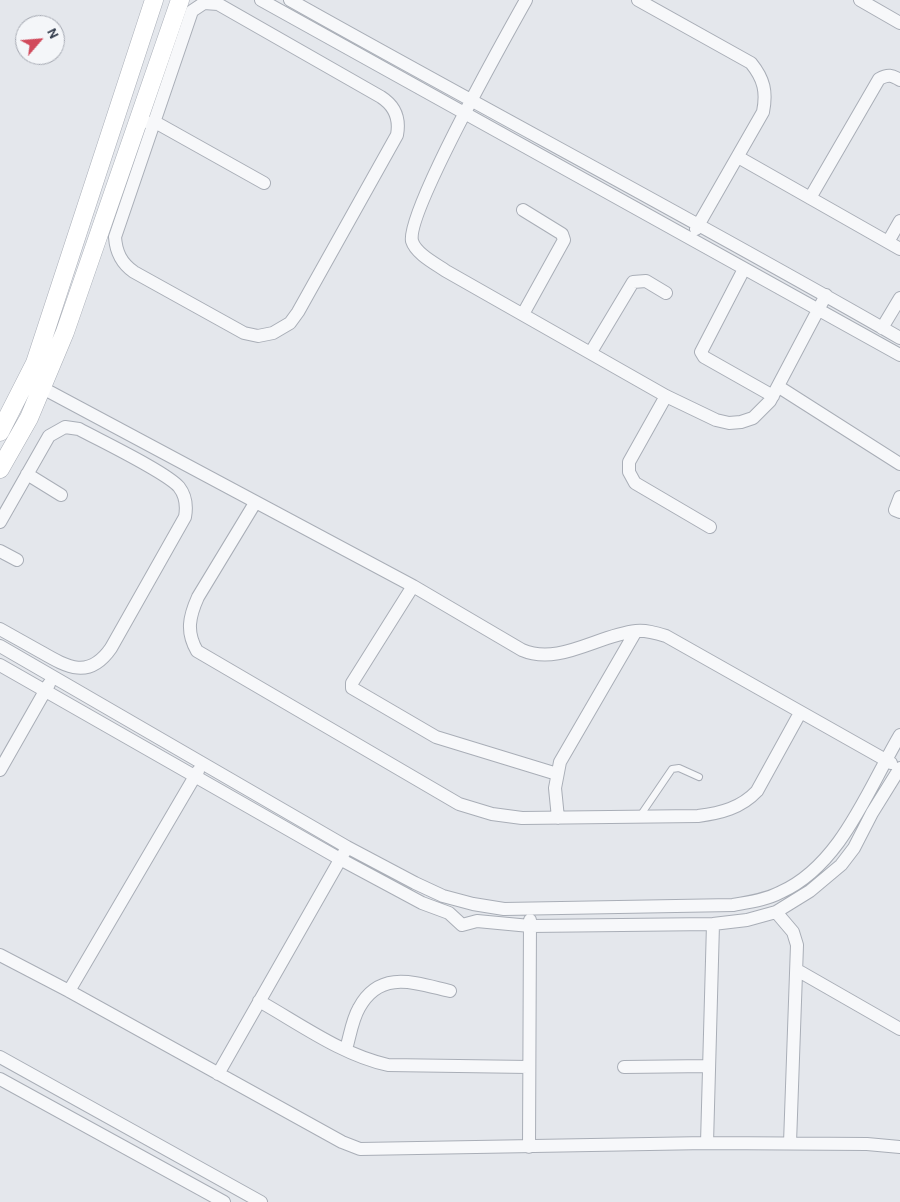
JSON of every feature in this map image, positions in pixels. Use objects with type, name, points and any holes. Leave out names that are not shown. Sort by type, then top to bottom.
[{"type":"street","points":[[0,432],[27,379],[48,324],[154,0]]},
{"type":"street","points":[[0,469],[29,418],[42,388],[149,120],[192,11],[208,2],[218,4],[386,101],[396,115],[397,135],[294,318],[279,331],[258,336],[244,333],[128,268],[120,258],[115,237],[149,120],[180,0]]},
{"type":"street","points":[[261,0],[900,355]]},
{"type":"street","points":[[290,0],[471,102],[699,224],[900,338]]},
{"type":"street","points":[[526,0],[471,102],[423,201],[413,231],[412,240],[415,246],[432,262],[666,396],[716,420],[729,423],[753,418],[763,410],[776,391],[826,295]]},
{"type":"street","points":[[638,0],[751,63],[759,74],[764,86],[766,99],[763,112],[691,238]]},
{"type":"street","points":[[860,0],[900,23]]},
{"type":"street","points":[[810,198],[879,79],[885,75],[892,75],[900,80]]},
{"type":"street","points":[[149,120],[264,183]]},
{"type":"street","points":[[738,156],[900,249]]},
{"type":"street","points":[[523,210],[562,234],[564,240],[563,246],[523,314]]},
{"type":"street","points":[[888,242],[900,221]]},
{"type":"street","points":[[744,269],[701,352],[704,357],[776,391],[900,464]]},
{"type":"street","points":[[591,352],[634,282],[646,281],[666,293]]},
{"type":"street","points":[[882,328],[900,298]]},
{"type":"street","points":[[0,665],[340,859],[422,903],[449,913],[462,925],[477,921],[530,926],[713,924],[748,920],[776,912],[810,891],[841,865],[854,848],[872,812],[900,768],[666,636],[652,632],[636,631],[554,655],[533,654],[413,586],[255,503],[27,379]]},
{"type":"street","points":[[666,396],[629,462],[629,472],[635,483],[710,527]]},
{"type":"street","points":[[0,629],[68,667],[82,668],[96,663],[111,648],[185,516],[186,510],[184,497],[174,482],[75,428],[59,429],[49,436],[3,511]]},
{"type":"street","points":[[27,474],[61,495]]},
{"type":"street","points":[[900,497],[895,510],[900,512]]},
{"type":"street","points":[[255,503],[198,597],[192,611],[190,633],[197,651],[218,666],[459,804],[492,814],[522,818],[698,816],[718,814],[750,798],[757,790],[800,713]]},
{"type":"street","points":[[0,551],[17,560]]},
{"type":"street","points":[[413,586],[352,683],[353,690],[436,736],[557,774]]},
{"type":"street","points":[[558,818],[555,803],[557,774],[565,753],[636,631]]},
{"type":"street","points":[[0,646],[347,847],[443,896],[473,904],[530,909],[733,905],[762,900],[782,892],[818,868],[839,843],[900,736]]},
{"type":"street","points":[[0,770],[53,677]]},
{"type":"street","points":[[70,991],[202,763]]},
{"type":"street","points":[[218,1074],[347,847]]},
{"type":"street","points":[[529,1147],[530,909]]},
{"type":"street","points":[[776,912],[796,937],[797,970],[790,1143]]},
{"type":"street","points":[[707,1143],[713,924]]},
{"type":"street","points":[[0,955],[70,991],[342,1142],[360,1149],[707,1143],[867,1144],[900,1147]]},
{"type":"street","points":[[797,970],[900,1029]]},
{"type":"street","points":[[346,1049],[358,1009],[372,992],[380,986],[400,981],[450,991]]},
{"type":"street","points":[[260,1001],[360,1057],[388,1065],[529,1067]]},
{"type":"street","points":[[0,1058],[261,1202]]},
{"type":"street","points":[[624,1067],[709,1066]]},
{"type":"street","points":[[0,1079],[224,1202]]},
{"type":"lane","points":[[639,817],[672,769],[679,768],[699,777]]}]
